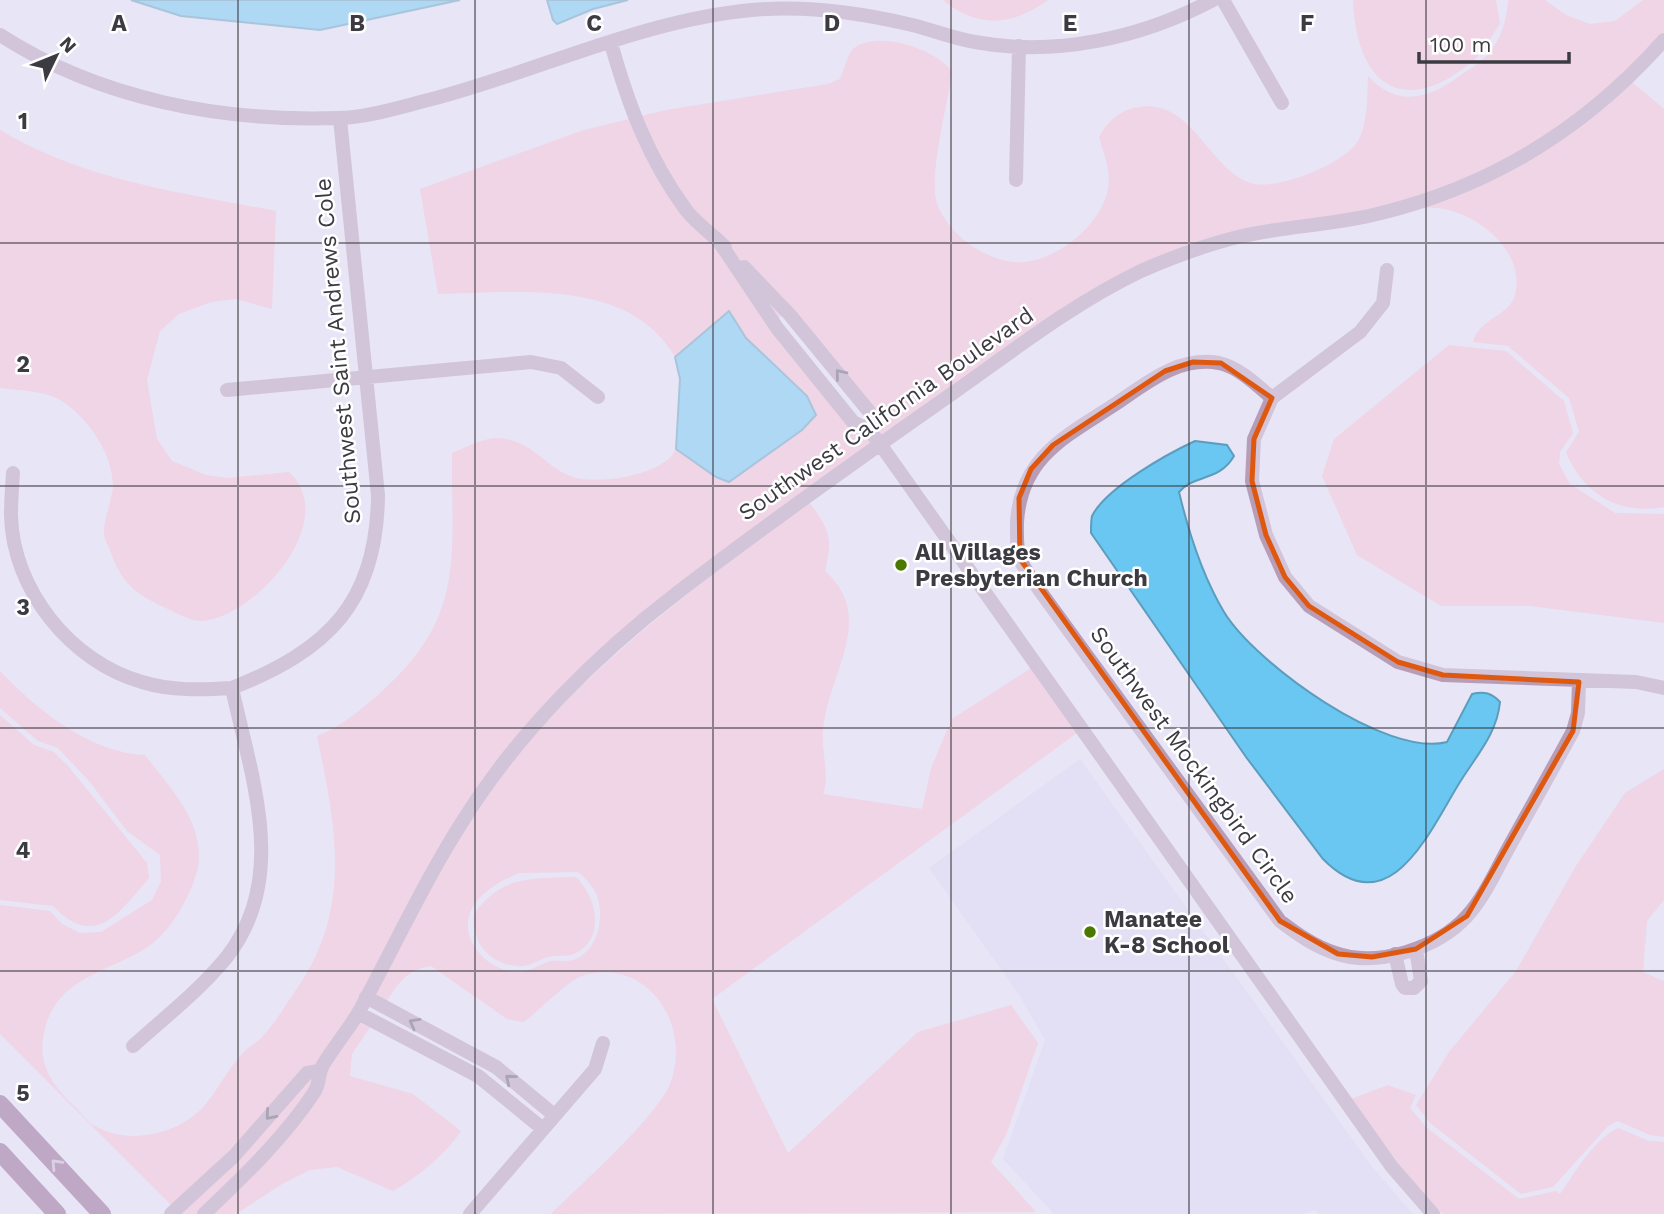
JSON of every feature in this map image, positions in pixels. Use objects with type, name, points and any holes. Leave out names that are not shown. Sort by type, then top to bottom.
[{"type":"main road","points":[[0,1104],[103,1214]]},
{"type":"main road","points":[[0,1152],[57,1214]]},
{"type":"street","points":[[0,35],[84,79],[145,98],[220,113],[340,119],[437,97],[693,18],[753,10],[851,6],[975,42],[1019,46],[1066,45],[1141,31],[1213,0]]},
{"type":"street","points":[[1223,0],[1282,103]]},
{"type":"street","name":"Southwest California Boulevard","points":[[204,1214],[242,1177],[302,1110],[319,1084],[319,1071],[358,1013],[466,816],[510,756],[563,695],[610,650],[670,599],[880,444],[1064,314],[1140,272],[1241,236],[1374,215],[1436,198],[1492,174],[1539,149],[1580,121],[1619,87],[1664,40]]},
{"type":"street","points":[[611,43],[630,109],[654,162],[688,212],[801,328],[872,415],[870,431]]},
{"type":"street","points":[[1016,180],[1019,46]]},
{"type":"street","name":"Southwest Saint Andrews Cole","points":[[13,473],[11,517],[16,547],[33,592],[64,635],[83,652],[113,672],[142,682],[200,690],[232,688],[276,670],[312,648],[342,616],[361,587],[377,530],[378,495],[340,119]]},
{"type":"street","points":[[718,240],[788,341],[853,422],[870,431],[880,444],[1384,1156],[1433,1214]]},
{"type":"street","points":[[1387,270],[1383,303],[1360,332],[1272,398],[1254,439],[1252,481],[1266,535],[1281,566],[1309,606],[1398,662],[1443,675],[1636,682],[1664,688]]},
{"type":"street","points":[[788,341],[801,328]]},
{"type":"street","name":"Southwest Mockingbird Circle","points":[[1272,398],[1251,380],[1221,363],[1192,362],[1165,371],[1053,445],[1031,469],[1019,498],[1017,533],[1020,559],[1215,835],[1280,921],[1308,941],[1338,954],[1372,957],[1416,949],[1450,930],[1467,916],[1486,889],[1573,731],[1578,713],[1579,682]]},
{"type":"street","points":[[227,390],[542,363],[570,373],[598,397]]},
{"type":"street","points":[[133,1046],[227,957],[245,929],[255,903],[263,867],[261,826],[232,688]]},
{"type":"street","points":[[1395,954],[1402,984],[1405,988],[1414,988],[1421,981],[1416,949]]},
{"type":"street","points":[[366,997],[496,1068],[554,1115]]},
{"type":"street","points":[[358,1013],[478,1076],[542,1129]]},
{"type":"street","points":[[470,1214],[594,1069],[603,1043]]},
{"type":"street","name":"Southwest California Boulevard","points":[[171,1214],[234,1156],[307,1073],[319,1071]]},
{"type":"highlighted area","points":[[1193,362],[1221,363],[1272,398],[1254,439],[1252,481],[1266,535],[1285,577],[1309,606],[1398,662],[1443,675],[1579,682],[1573,731],[1467,916],[1416,949],[1372,957],[1338,954],[1280,921],[1040,591],[1020,559],[1019,498],[1031,469],[1053,445],[1165,371]]},
{"type":"shaded area","points":[[943,0],[1048,0],[1021,15],[995,21],[969,16]]},
{"type":"shaded area","points":[[1353,0],[1496,0],[1500,24],[1479,55],[1450,78],[1427,88],[1406,90],[1389,85],[1374,73],[1363,54],[1356,30]]},
{"type":"shaded area","points":[[1508,0],[1545,0],[1566,15],[1590,24],[1615,21],[1643,0],[1664,0],[1664,32],[1616,83],[1537,144],[1435,192],[1134,269],[1111,279],[882,437],[785,313],[777,320],[872,444],[748,533],[505,753],[353,1011],[316,1066],[172,1206],[0,1034],[0,905],[50,911],[62,924],[80,933],[101,932],[152,900],[161,881],[160,855],[127,831],[89,781],[58,748],[38,741],[0,708],[0,671],[66,727],[104,747],[145,755],[175,794],[192,823],[199,854],[197,871],[190,892],[172,923],[149,946],[69,989],[48,1018],[42,1048],[50,1076],[60,1091],[93,1125],[121,1135],[137,1136],[167,1130],[181,1124],[204,1106],[237,1060],[271,1026],[314,960],[326,929],[333,898],[335,866],[330,802],[317,736],[357,712],[407,666],[427,638],[441,611],[452,555],[452,453],[487,439],[510,440],[520,443],[568,475],[593,480],[626,477],[643,472],[658,466],[676,449],[703,468],[798,386],[746,338],[729,311],[675,357],[655,331],[630,313],[600,302],[535,292],[438,294],[420,189],[584,130],[666,110],[828,84],[840,79],[853,49],[863,43],[890,41],[920,49],[952,72],[935,176],[937,203],[950,227],[972,246],[985,253],[998,259],[1025,262],[1052,254],[1065,246],[1089,226],[1098,214],[1109,181],[1099,137],[1108,124],[1121,113],[1151,106],[1168,111],[1183,120],[1221,162],[1250,183],[1261,185],[1293,179],[1341,157],[1359,139],[1366,117],[1368,76],[1379,86],[1402,96],[1438,90],[1475,66],[1492,49],[1502,29]]},
{"type":"shaded area","points":[[1632,82],[1664,109],[1664,507],[1648,509],[1632,508],[1605,499],[1583,480],[1566,452],[1579,432],[1569,398],[1508,346],[1473,342],[1481,328],[1507,308],[1515,295],[1516,276],[1511,259],[1501,243],[1487,229],[1470,218],[1433,207],[1416,209],[1475,185],[1531,157],[1583,124]]},
{"type":"shaded area","points":[[0,130],[32,147],[99,173],[169,191],[276,211],[272,309],[236,299],[211,302],[179,314],[160,331],[147,380],[157,439],[172,461],[206,475],[227,478],[289,472],[302,492],[305,515],[299,539],[286,562],[268,584],[247,602],[225,615],[197,621],[152,601],[128,583],[116,565],[104,535],[113,486],[112,474],[104,450],[90,427],[72,408],[56,398],[0,388]]},
{"type":"shaded area","points":[[1449,345],[1506,351],[1564,401],[1573,433],[1560,452],[1559,464],[1570,484],[1615,513],[1664,514],[1664,623],[1530,606],[1441,606],[1357,555],[1322,476],[1334,439]]},
{"type":"shaded area","points":[[809,502],[828,534],[829,550],[825,571],[840,589],[848,608],[849,628],[826,710],[823,746],[826,780],[823,794],[922,809],[931,768],[952,719],[1031,668],[1077,733],[712,999],[788,1153],[918,1032],[1011,1005],[1038,1043],[1006,1135],[991,1162],[1036,1212],[551,1214],[634,1133],[670,1084],[675,1062],[675,1040],[669,1019],[659,1000],[644,986],[626,976],[605,972],[577,978],[524,1022],[507,1019],[431,966],[404,978],[387,1001],[374,994],[457,839],[505,770],[543,726],[626,645],[716,572]],"holes":[[[578,872],[595,892],[600,910],[596,937],[584,954],[573,960],[551,961],[530,970],[515,972],[497,967],[476,949],[468,932],[468,923],[474,905],[486,892],[519,873]]]},
{"type":"shaded area","points":[[0,715],[34,745],[54,752],[68,766],[147,863],[149,878],[117,914],[106,922],[94,926],[82,925],[68,919],[53,906],[0,900]]},
{"type":"shaded area","name":"Manatee K-8 School","points":[[1080,759],[1373,1168],[1413,1214],[1319,1214],[1315,1210],[1301,1214],[1054,1214],[1003,1159],[1045,1040],[1020,996],[929,868]]},
{"type":"shaded area","points":[[1664,769],[1664,900],[1647,921],[1643,972],[1664,981],[1664,1137],[1650,1135],[1618,1121],[1607,1127],[1553,1187],[1521,1194],[1430,1123],[1416,1105],[1449,1052],[1516,971],[1576,866],[1625,793]]},
{"type":"shaded area","points":[[576,877],[589,895],[595,917],[591,938],[584,947],[571,955],[552,956],[521,966],[497,960],[483,949],[475,933],[474,914],[496,892],[519,881]]},
{"type":"shaded area","points":[[359,1020],[371,1026],[352,1054],[350,1076],[413,1094],[461,1131],[455,1140],[430,1165],[393,1191],[337,1167],[310,1170],[282,1184],[236,1214],[211,1214],[325,1072]]},
{"type":"shaded area","points":[[310,1078],[314,1078],[310,1090],[299,1107],[263,1148],[196,1214],[179,1214]]},
{"type":"shaded area","points":[[1388,1085],[1416,1095],[1410,1108],[1426,1127],[1519,1199],[1556,1191],[1560,1194],[1593,1148],[1618,1128],[1649,1141],[1664,1142],[1664,1214],[1442,1214],[1407,1175],[1351,1099]]},
{"type":"water","points":[[131,0],[460,0],[320,30],[181,16]]},
{"type":"water","points":[[547,0],[628,0],[593,9],[557,24],[553,20]]},
{"type":"water","points":[[729,311],[746,338],[807,396],[816,415],[802,430],[729,482],[716,477],[676,449],[680,379],[675,357]]},
{"type":"water","points":[[1195,441],[1227,445],[1234,456],[1221,470],[1192,482],[1179,492],[1197,554],[1216,598],[1240,633],[1263,656],[1324,702],[1358,721],[1391,736],[1421,743],[1447,742],[1472,694],[1488,694],[1500,702],[1490,735],[1435,824],[1405,864],[1388,877],[1368,882],[1347,877],[1323,859],[1246,757],[1091,533],[1092,516],[1110,494],[1154,463]]},
{"type":"place","name":"All Villages Presbyterian Church","points":[[901,565]]},
{"type":"place","name":"Manatee K-8 School","points":[[1090,932]]}]
